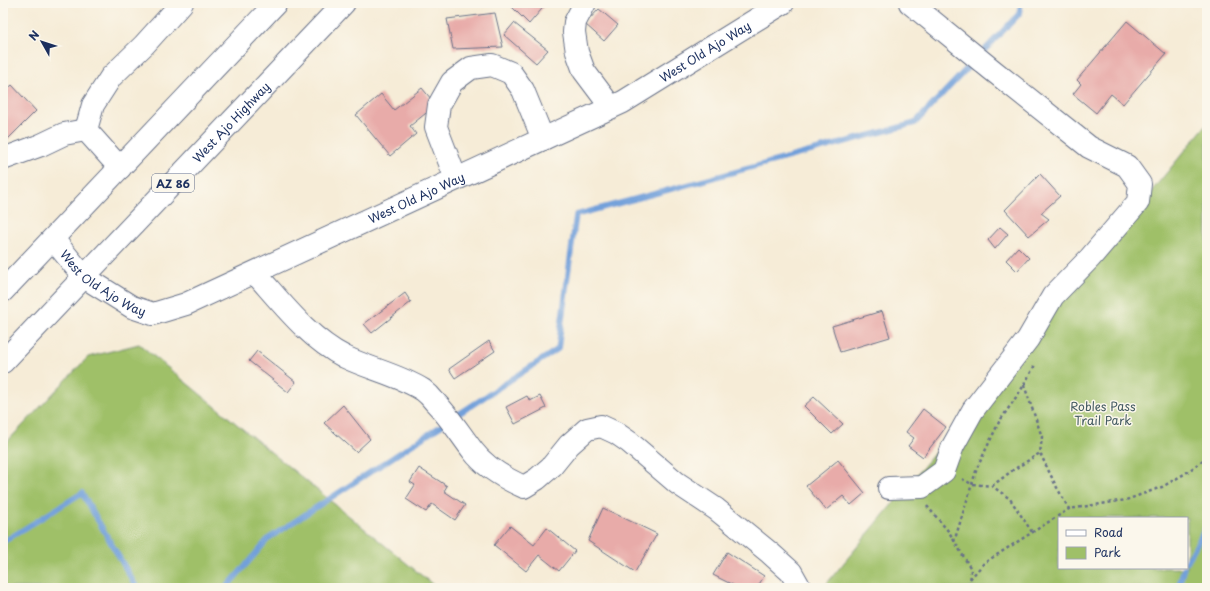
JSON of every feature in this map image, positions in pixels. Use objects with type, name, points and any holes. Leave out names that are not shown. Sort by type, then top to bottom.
[{"type":"main road","points":[[86,130],[93,105],[110,77],[144,45],[182,3]]},
{"type":"main road","points":[[3,291],[276,3]]},
{"type":"main road","name":"West Ajo Highway","points":[[3,362],[344,3]]},
{"type":"main road","points":[[585,3],[575,22],[574,32],[577,52],[584,71],[611,107]]},
{"type":"main road","name":"West Old Ajo Way","points":[[53,239],[84,277],[132,307],[153,314],[186,304],[623,102],[783,3]]},
{"type":"main road","points":[[889,488],[922,487],[944,471],[953,446],[973,410],[1028,339],[1053,296],[1090,258],[1138,202],[1140,184],[1127,166],[1089,147],[910,3]]},
{"type":"main road","points":[[456,179],[436,127],[439,105],[452,82],[471,68],[492,65],[511,73],[523,90],[544,139]]},
{"type":"main road","points":[[3,159],[41,145],[64,134],[86,130]]},
{"type":"main road","points":[[86,130],[120,168]]},
{"type":"main road","points":[[255,273],[299,322],[323,344],[346,357],[394,376],[424,390],[448,416],[474,452],[489,466],[512,482],[524,487],[537,479],[552,466],[569,445],[587,429],[601,426],[616,433],[629,442],[677,483],[716,509],[792,572],[800,588]]},
{"type":"path","points":[[954,542],[977,468],[999,422],[1039,359]]},
{"type":"path","points":[[1024,384],[1042,438],[1040,453],[1069,509]]},
{"type":"path","points":[[992,486],[1013,470],[1040,453]]},
{"type":"path","points":[[970,579],[984,563],[1069,509],[1126,500],[1162,488],[1186,473],[1207,457]]},
{"type":"path","points":[[944,471],[972,484],[992,486],[1010,499],[1032,532]]},
{"type":"path","points":[[913,488],[949,532],[971,569],[970,588]]},
{"type":"green space","name":"Robles Pass Trail Park","points":[[1207,124],[1207,588],[823,588]]},
{"type":"green space","points":[[139,344],[437,588],[3,588],[3,446],[88,357]]},
{"type":"building","points":[[516,3],[547,3],[529,24],[512,7]]},
{"type":"building","points":[[599,9],[618,25],[604,41],[585,24]]},
{"type":"building","points":[[495,13],[503,47],[453,49],[447,19]]},
{"type":"building","points":[[1127,21],[1166,54],[1123,104],[1111,94],[1096,113],[1073,94],[1081,84],[1077,80]]},
{"type":"building","points":[[514,23],[548,50],[536,63],[504,35]]},
{"type":"building","points":[[12,85],[36,111],[3,144],[3,93]]},
{"type":"building","points":[[422,88],[436,105],[410,126],[416,134],[390,156],[356,115],[381,94],[394,110]]},
{"type":"building","points":[[1040,174],[1060,196],[1041,213],[1049,219],[1029,236],[1005,210]]},
{"type":"building","points":[[1000,227],[1008,234],[995,249],[988,240]]},
{"type":"building","points":[[1018,247],[1029,258],[1017,271],[1006,260]]},
{"type":"building","points":[[405,293],[411,302],[372,333],[364,324]]},
{"type":"building","points":[[882,311],[890,337],[840,352],[832,326]]},
{"type":"building","points":[[489,341],[495,351],[455,378],[449,369]]},
{"type":"building","points":[[257,351],[296,382],[288,392],[249,361]]},
{"type":"building","points":[[527,396],[530,401],[540,396],[546,408],[515,424],[506,407]]},
{"type":"building","points":[[814,397],[843,424],[832,434],[804,406]]},
{"type":"building","points":[[343,405],[370,439],[356,452],[324,423]]},
{"type":"building","points":[[923,409],[946,427],[923,457],[908,446],[914,438],[906,432]]},
{"type":"building","points":[[838,460],[865,493],[851,505],[843,496],[826,510],[806,486]]},
{"type":"building","points":[[419,468],[447,486],[444,491],[465,505],[455,520],[432,504],[426,512],[406,499],[415,485],[410,482]]},
{"type":"building","points":[[603,508],[657,534],[635,572],[588,541]]},
{"type":"building","points":[[510,526],[534,545],[547,528],[575,551],[559,571],[539,555],[526,571],[494,545]]},
{"type":"building","points":[[727,552],[764,576],[757,588],[739,588],[713,575]]},
{"type":"waterway","points":[[980,55],[1019,14],[1021,3]]},
{"type":"waterway","points":[[454,417],[558,349],[576,215],[915,123],[974,61]]},
{"type":"waterway","points":[[226,588],[269,538],[447,422]]},
{"type":"waterway","points":[[3,542],[82,493],[137,588]]},
{"type":"waterway","points":[[1188,560],[1207,525]]},
{"type":"waterway","points":[[1178,588],[1184,569]]}]
